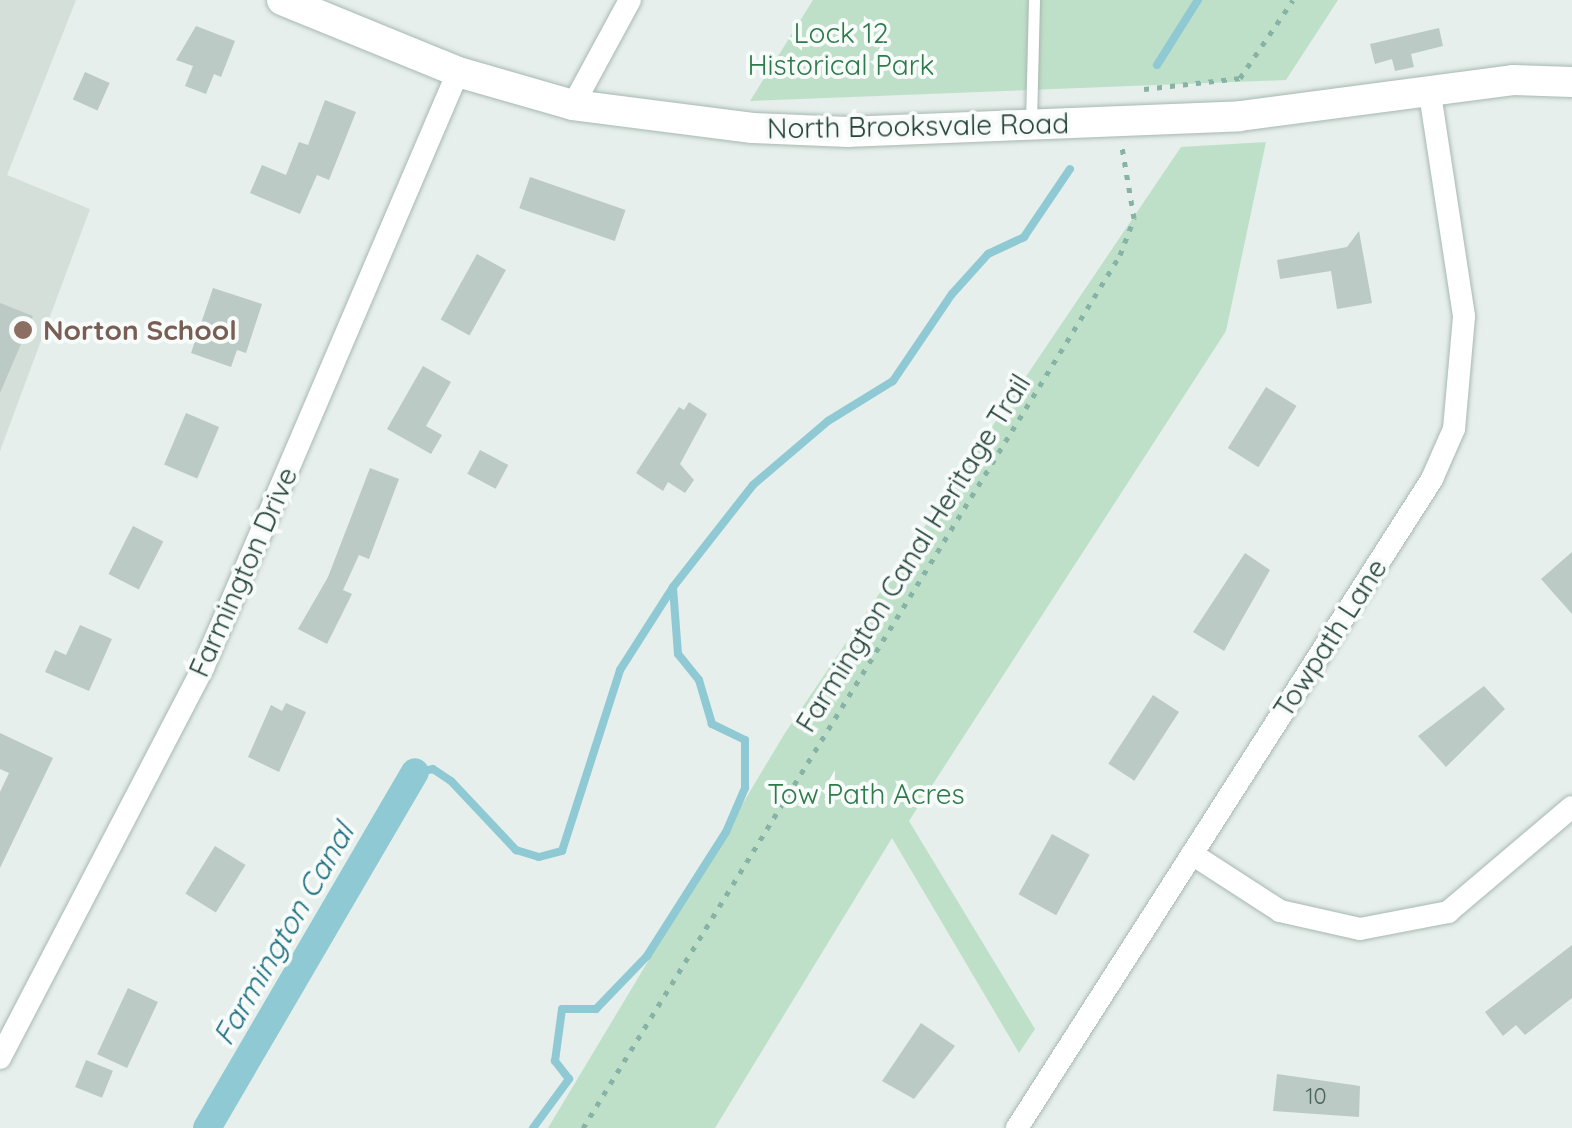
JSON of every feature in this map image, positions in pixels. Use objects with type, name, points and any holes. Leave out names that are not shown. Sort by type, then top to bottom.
[{"type":"main road","name":"North Brooksvale Road","points":[[282,0],[458,72],[573,105],[753,128],[1030,127],[1240,116],[1430,94],[1512,80],[1572,82]]},
{"type":"street","points":[[573,105],[630,0]]},
{"type":"street","name":"Farmington Drive","points":[[0,1058],[203,668],[458,72]]},
{"type":"street","name":"Towpath Lane","points":[[1017,1128],[1432,478],[1454,430],[1464,316],[1430,94]]},
{"type":"street","points":[[1192,854],[1280,912],[1360,929],[1448,912],[1572,806]]},
{"type":"lane","points":[[1030,127],[1034,0]]},
{"type":"path","points":[[1240,78],[1293,0]]},
{"type":"path","name":"Farmington Canal Heritage Trail","points":[[583,1128],[1120,255]]},
{"type":"shaded area","name":"Norton School","points":[[0,0],[76,0],[7,175],[90,209],[0,451]]},
{"type":"green space","name":"Lock 12 Historical Park","points":[[813,0],[1338,0],[1286,80],[750,101]]},
{"type":"green space","name":"Tow Path Acres","points":[[1266,142],[1226,331],[909,821],[1035,1029],[1019,1053],[892,838],[715,1128],[548,1128],[785,733],[1181,147]]},
{"type":"building","points":[[196,26],[235,41],[221,77],[214,74],[206,94],[185,86],[193,66],[176,60]]},
{"type":"building","points":[[1439,28],[1443,46],[1411,54],[1414,67],[1395,71],[1392,59],[1375,64],[1370,44]]},
{"type":"building","points":[[85,72],[110,83],[97,110],[73,99]]},
{"type":"building","points":[[325,100],[356,112],[329,180],[317,175],[300,214],[250,193],[262,165],[286,175],[299,142],[308,145]]},
{"type":"building","points":[[530,177],[625,210],[615,241],[519,208]]},
{"type":"building","points":[[1359,231],[1372,303],[1337,309],[1331,271],[1280,279],[1277,260],[1347,247]]},
{"type":"building","points":[[477,254],[506,270],[470,336],[441,320]]},
{"type":"building","points":[[213,288],[262,304],[246,353],[237,350],[231,367],[191,353]]},
{"type":"building","points":[[0,303],[33,316],[0,393]]},
{"type":"building","points":[[423,366],[451,382],[426,426],[442,435],[431,454],[387,429]]},
{"type":"building","points":[[1266,387],[1297,406],[1258,467],[1228,448]]},
{"type":"building","points":[[689,402],[707,414],[680,464],[694,480],[685,493],[668,482],[663,491],[636,473],[679,407],[684,410]]},
{"type":"building","points":[[186,413],[219,427],[197,479],[164,465]]},
{"type":"building","points":[[480,450],[508,465],[496,489],[467,474]]},
{"type":"building","points":[[370,468],[399,479],[369,559],[359,555],[343,590],[352,594],[327,644],[298,629],[328,577]]},
{"type":"building","points":[[133,526],[163,541],[139,590],[108,574]]},
{"type":"building","points":[[1572,552],[1572,614],[1541,579]]},
{"type":"building","points":[[1245,553],[1270,570],[1224,651],[1193,632]]},
{"type":"building","points":[[80,625],[112,639],[89,691],[45,672],[55,650],[66,655]]},
{"type":"building","points":[[1484,686],[1505,709],[1446,767],[1418,736]]},
{"type":"building","points":[[1153,695],[1179,712],[1134,781],[1108,764]]},
{"type":"building","points":[[286,703],[306,712],[279,772],[248,757],[271,705],[282,711]]},
{"type":"building","points":[[0,733],[53,758],[0,868],[0,792],[9,773],[0,769]]},
{"type":"building","points":[[1052,834],[1090,855],[1056,915],[1019,894]]},
{"type":"building","points":[[215,846],[246,865],[216,913],[185,893]]},
{"type":"building","points":[[1572,945],[1572,998],[1525,1035],[1516,1025],[1503,1036],[1485,1012]]},
{"type":"building","points":[[128,988],[158,1002],[127,1068],[97,1054]]},
{"type":"building","points":[[921,1023],[955,1046],[914,1099],[882,1081]]},
{"type":"building","points":[[86,1060],[113,1071],[102,1098],[75,1087]]},
{"type":"building","points":[[1277,1074],[1360,1086],[1359,1117],[1273,1111]]},
{"type":"waterway","points":[[1157,65],[1198,0]]},
{"type":"waterway","points":[[415,772],[433,769],[451,781],[516,850],[539,857],[562,851],[620,670],[673,587],[753,485],[828,421],[893,381],[952,294],[988,254],[1024,237],[1070,169]]},
{"type":"waterway","points":[[533,1128],[569,1079],[555,1061],[562,1009],[596,1009],[647,956],[726,832],[745,788],[745,740],[712,724],[699,680],[678,654],[673,587]]},
{"type":"waterway","name":"Farmington Canal","points":[[207,1128],[415,772]]},
{"type":"place","name":"Norton School","points":[[23,330]]}]
